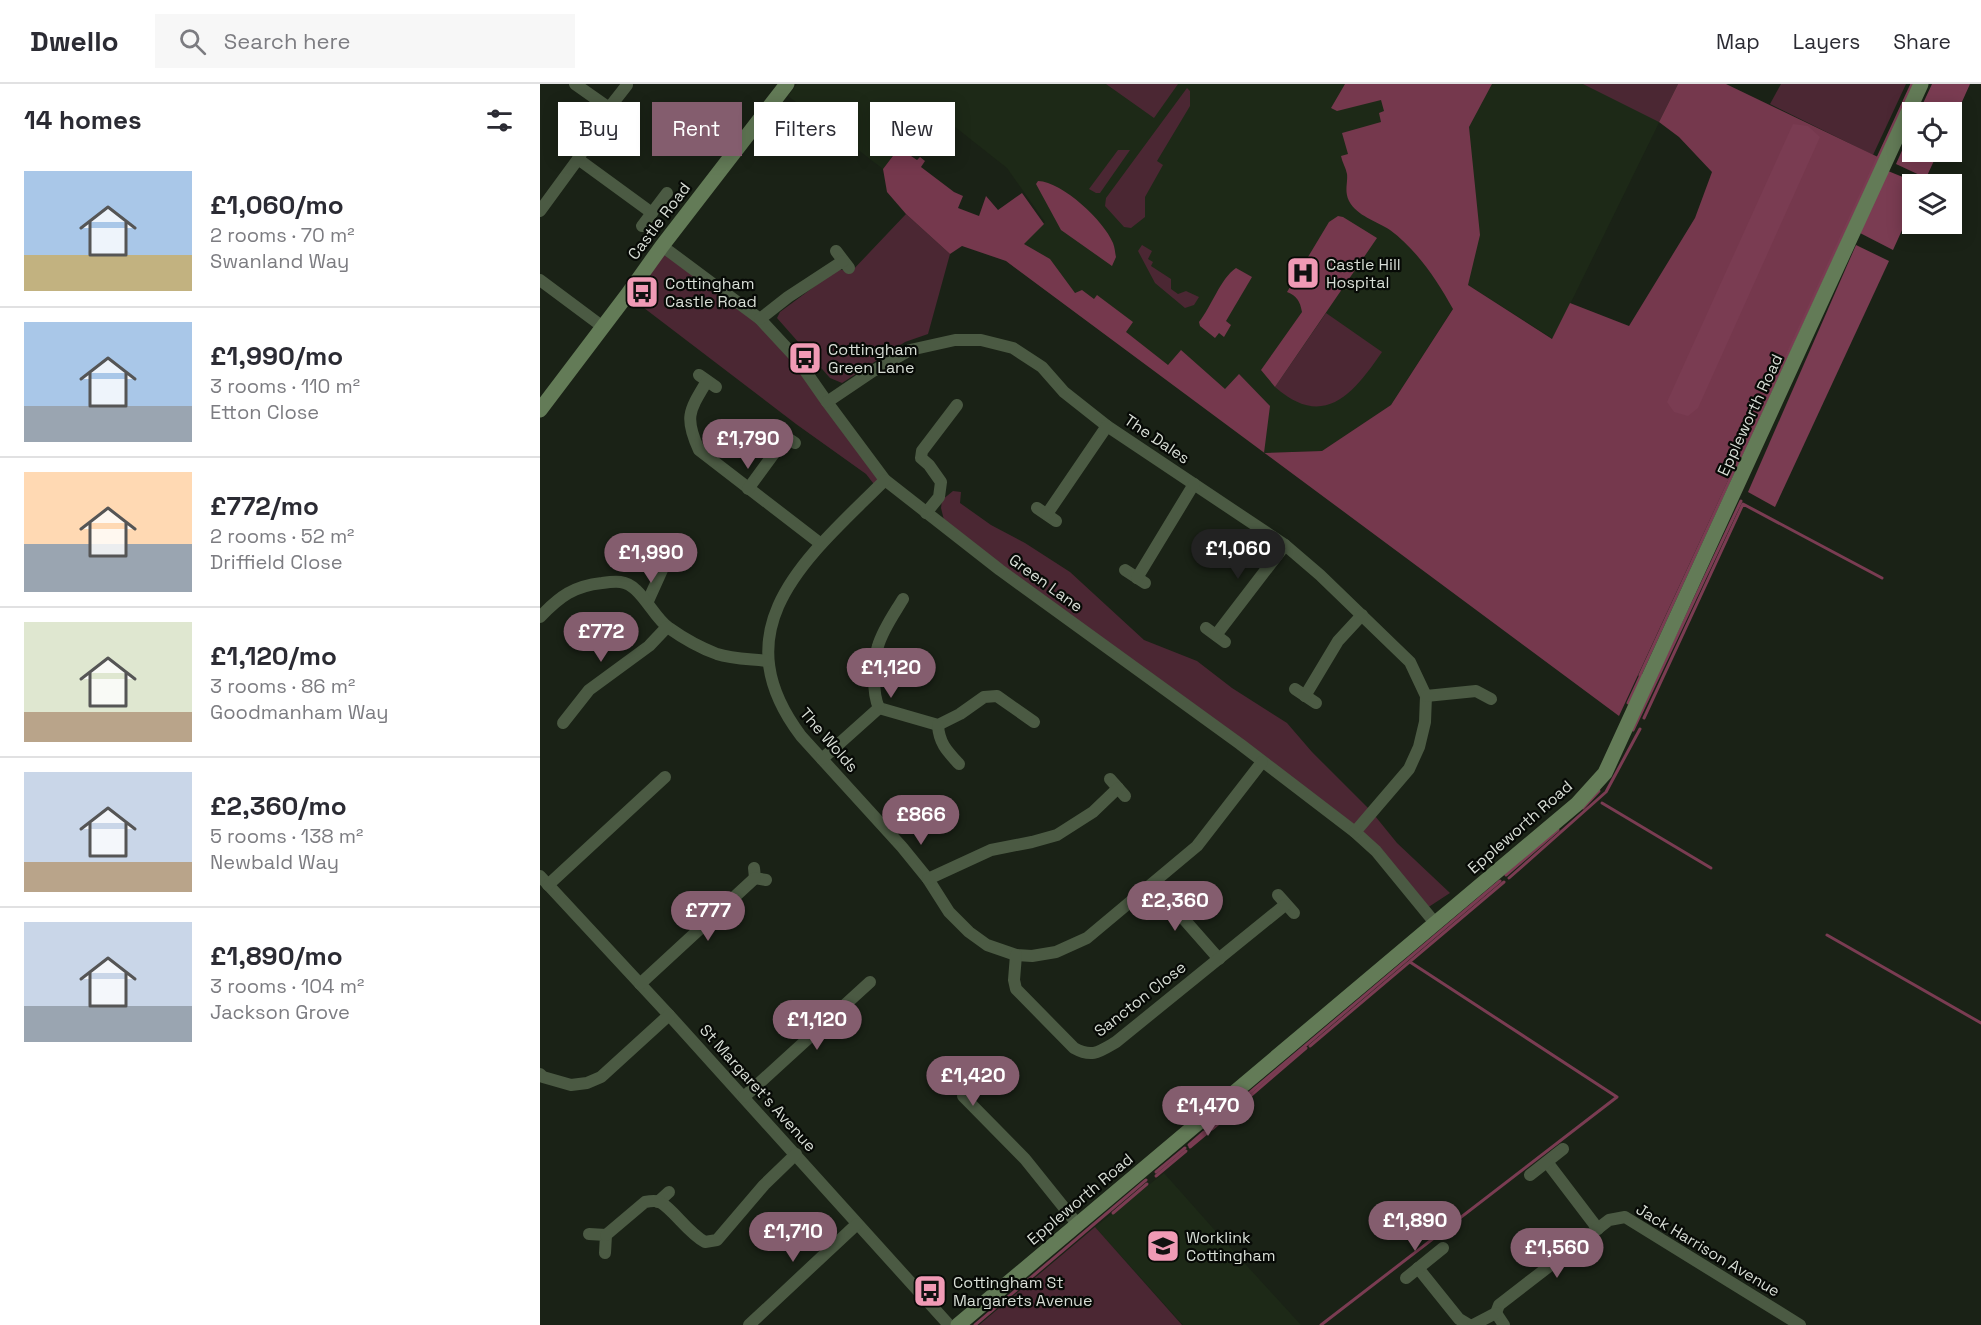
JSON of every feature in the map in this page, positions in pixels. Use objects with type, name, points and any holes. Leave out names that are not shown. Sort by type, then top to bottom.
[{"type":"street","points":[[575,84],[600,102]]},
{"type":"street","name":"Castle Road","points":[[540,410],[662,246],[788,84]]},
{"type":"street","name":"Eppleworth Road","points":[[958,1325],[1577,804],[1605,773],[1921,84]]},
{"type":"street","points":[[614,102],[627,85]]},
{"type":"street","points":[[540,211],[580,156]]},
{"type":"street","points":[[578,159],[652,213]]},
{"type":"street","points":[[642,226],[667,193]]},
{"type":"street","name":"Green Lane","points":[[662,246],[760,319],[797,359],[885,480],[1000,570],[1355,832],[1376,851],[1435,923]]},
{"type":"street","points":[[760,319],[843,260]]},
{"type":"street","points":[[540,280],[603,327]]},
{"type":"street","name":"The Dales","points":[[827,402],[873,371],[910,350],[955,340],[981,340],[1013,348],[1042,367],[1064,392],[1107,426],[1285,545],[1410,662],[1426,696],[1425,722],[1419,747],[1409,769],[1355,832]]},
{"type":"street","points":[[707,381],[691,408],[690,429],[699,450],[821,544]]},
{"type":"street","points":[[926,513],[939,496],[941,482],[930,465],[921,458],[922,450],[957,405]]},
{"type":"street","points":[[1047,514],[1107,426]]},
{"type":"street","points":[[748,489],[786,437]]},
{"type":"street","name":"The Wolds","points":[[885,480],[821,544],[798,573],[774,614],[769,635],[767,661],[776,696],[787,717],[902,847],[928,879],[949,912],[969,932],[987,945],[1016,955],[1056,952],[1087,938],[1197,846],[1262,762]]},
{"type":"street","points":[[1125,570],[1141,580],[1194,484]]},
{"type":"street","points":[[1216,635],[1285,545]]},
{"type":"street","points":[[648,601],[672,550]]},
{"type":"street","points":[[540,616],[572,590],[585,585],[618,581],[628,583],[648,601],[667,627],[719,655],[767,661]]},
{"type":"street","points":[[905,599],[890,619],[878,647],[874,681],[875,700],[879,708],[938,724],[960,714],[984,697],[998,696],[1030,715]]},
{"type":"street","points":[[1305,696],[1338,641],[1362,615]]},
{"type":"street","points":[[563,723],[590,690],[649,646],[667,627]]},
{"type":"street","points":[[1426,696],[1476,691],[1491,700]]},
{"type":"street","points":[[822,759],[879,708]]},
{"type":"street","points":[[938,724],[938,736],[942,745],[959,764]]},
{"type":"street","points":[[544,880],[668,774]]},
{"type":"street","points":[[928,879],[992,850],[1057,835],[1093,812],[1118,788]]},
{"type":"street","points":[[640,984],[758,875]]},
{"type":"street","name":"St Margaret's Avenue","points":[[544,880],[796,1154],[949,1325]]},
{"type":"street","points":[[1153,884],[1219,959]]},
{"type":"street","name":"Sancton Close","points":[[1016,955],[1014,980],[1016,989],[1074,1048],[1085,1054],[1098,1052],[1116,1042],[1286,904]]},
{"type":"street","points":[[744,1097],[870,982]]},
{"type":"street","points":[[540,1074],[543,1077],[571,1085],[587,1083],[601,1077],[669,1015]]},
{"type":"street","points":[[961,1094],[1025,1159],[1078,1225]]},
{"type":"street","points":[[1530,1175],[1563,1149]]},
{"type":"street","points":[[605,1253],[606,1236],[645,1202],[653,1200],[695,1236],[705,1242],[717,1239],[764,1185],[796,1154]]},
{"type":"street","points":[[1504,1325],[1496,1313],[1498,1305],[1598,1229],[1547,1162]]},
{"type":"street","points":[[658,1202],[669,1192]]},
{"type":"street","name":"Jack Harrison Avenue","points":[[1598,1229],[1609,1220],[1624,1217],[1800,1325]]},
{"type":"street","points":[[749,1325],[857,1224]]},
{"type":"street","points":[[589,1234],[606,1236]]},
{"type":"street","points":[[1406,1278],[1443,1248]]},
{"type":"street","points":[[1418,1268],[1459,1319],[1471,1325],[1496,1313]]},
{"type":"shaded area","name":"Castle Hill Hospital","points":[[797,84],[1678,84],[1553,339],[1468,285],[1391,405],[1322,451],[1264,453],[1006,261],[1045,222],[1007,168],[955,127],[955,102],[870,102],[870,156],[893,156],[883,169],[858,150],[858,102],[796,102],[788,96]]},
{"type":"shaded area","points":[[1106,84],[1178,84],[1154,118]]},
{"type":"shaded area","points":[[1345,84],[1492,84],[1469,127],[1480,235],[1468,285],[1552,339],[1570,303],[1629,326],[1695,218],[1712,172],[1679,137],[1659,122],[1678,84],[1726,84],[1878,157],[1619,716],[1265,453],[1322,451],[1391,405],[1453,309],[1418,256],[1390,230],[1362,214],[1349,201],[1346,190],[1347,174],[1341,156],[1348,154],[1342,133],[1381,122],[1379,113],[1384,111],[1381,100],[1337,111],[1331,108]]},
{"type":"shaded area","points":[[1583,84],[1678,84],[1659,122]]},
{"type":"shaded area","points":[[1781,84],[1906,84],[1873,155],[1770,104]]},
{"type":"shaded area","points":[[1932,84],[1970,84],[1962,102],[1924,102]]},
{"type":"shaded area","points":[[1187,88],[1190,91],[1190,106],[1157,161],[1163,165],[1145,197],[1145,217],[1131,228],[1124,227],[1105,206],[1106,198]]},
{"type":"shaded area","points":[[1793,124],[1808,126],[1820,137],[1698,408],[1688,416],[1674,412],[1667,402]]},
{"type":"shaded area","points":[[1118,150],[1130,150],[1100,193],[1089,189]]},
{"type":"shaded area","points":[[1902,150],[1902,162],[1933,162],[1928,174],[1917,174],[1896,164]]},
{"type":"shaded area","points":[[893,156],[911,156],[917,160],[920,157],[925,161],[921,167],[954,192],[963,196],[958,208],[979,216],[986,196],[998,210],[1022,193],[1044,224],[1024,244],[1050,259],[1075,293],[1082,290],[1094,299],[1097,295],[1133,322],[1126,332],[1168,365],[1181,350],[1225,389],[1239,374],[1270,406],[1264,453],[1006,261],[962,246],[950,254],[906,214],[887,192],[883,169]]},
{"type":"shaded area","points":[[1888,171],[1902,177],[1902,230],[1893,250],[1860,233]]},
{"type":"shaded area","points":[[1038,181],[1048,183],[1070,195],[1101,224],[1113,243],[1116,257],[1112,266],[1061,230],[1036,184]]},
{"type":"shaded area","points":[[906,214],[950,254],[928,334],[905,342],[842,383],[830,378],[777,318],[780,312],[838,269],[851,272]]},
{"type":"shaded area","points":[[1338,216],[1377,238],[1275,387],[1261,370],[1302,312],[1298,299],[1287,292],[1329,222]]},
{"type":"shaded area","points":[[1142,245],[1152,251],[1148,259],[1153,262],[1151,266],[1171,279],[1171,289],[1178,294],[1186,291],[1199,297],[1194,305],[1185,308],[1155,283],[1138,251]]},
{"type":"shaded area","points":[[1856,245],[1889,261],[1775,507],[1748,492]]},
{"type":"shaded area","points":[[662,246],[760,319],[885,480],[877,488],[866,474],[796,424],[627,295]]},
{"type":"shaded area","points":[[1236,268],[1252,277],[1226,321],[1231,325],[1224,337],[1219,333],[1215,338],[1200,326],[1199,322],[1225,279]]},
{"type":"shaded area","points":[[1326,313],[1382,352],[1348,393],[1323,406],[1308,406],[1292,400],[1275,387]]},
{"type":"shaded area","points":[[953,491],[961,492],[960,503],[991,525],[1025,543],[1070,572],[1144,640],[1197,661],[1232,688],[1287,723],[1312,752],[1371,811],[1397,843],[1450,893],[1424,910],[1376,851],[946,528],[941,508],[942,500]]},
{"type":"shaded area","points":[[1164,1173],[1301,1325],[1183,1325],[1095,1227]]},
{"type":"shaded area","points":[[1095,1227],[1182,1325],[979,1325]]},
{"type":"waterway","points":[[1640,675],[1912,84]]},
{"type":"waterway","points":[[1633,730],[1741,501]]},
{"type":"waterway","points":[[1644,718],[1743,504],[1882,578]]},
{"type":"waterway","points":[[1628,703],[1641,675]]},
{"type":"waterway","points":[[1509,878],[1606,792],[1640,729]]},
{"type":"waterway","points":[[1583,808],[1599,791]]},
{"type":"waterway","points":[[1602,803],[1711,868]]},
{"type":"waterway","points":[[1506,875],[1558,830]]},
{"type":"waterway","points":[[1209,1127],[1500,881]]},
{"type":"waterway","points":[[1310,1046],[1504,882]]},
{"type":"waterway","points":[[1827,935],[1981,1023]]},
{"type":"waterway","points":[[1321,1325],[1617,1097],[1410,962]]},
{"type":"waterway","points":[[1212,1129],[1306,1048]]},
{"type":"waterway","points":[[1189,1145],[1204,1132]]},
{"type":"waterway","points":[[1190,1147],[1208,1132]]},
{"type":"waterway","points":[[1156,1172],[1185,1148]]},
{"type":"waterway","points":[[1156,1176],[1186,1151]]},
{"type":"waterway","points":[[975,1325],[1146,1180]]},
{"type":"waterway","points":[[1113,1213],[1147,1184]]},
{"type":"place","name":"Castle Hill Hospital","points":[[1303,273]]},
{"type":"place","name":"Cottingham Castle Road","points":[[642,292]]},
{"type":"place","name":"Cottingham Green Lane","points":[[805,358]]},
{"type":"place","name":"Worklink Cottingham","points":[[1163,1246]]},
{"type":"place","name":"Cottingham St Margarets Avenue","points":[[930,1291]]}]
